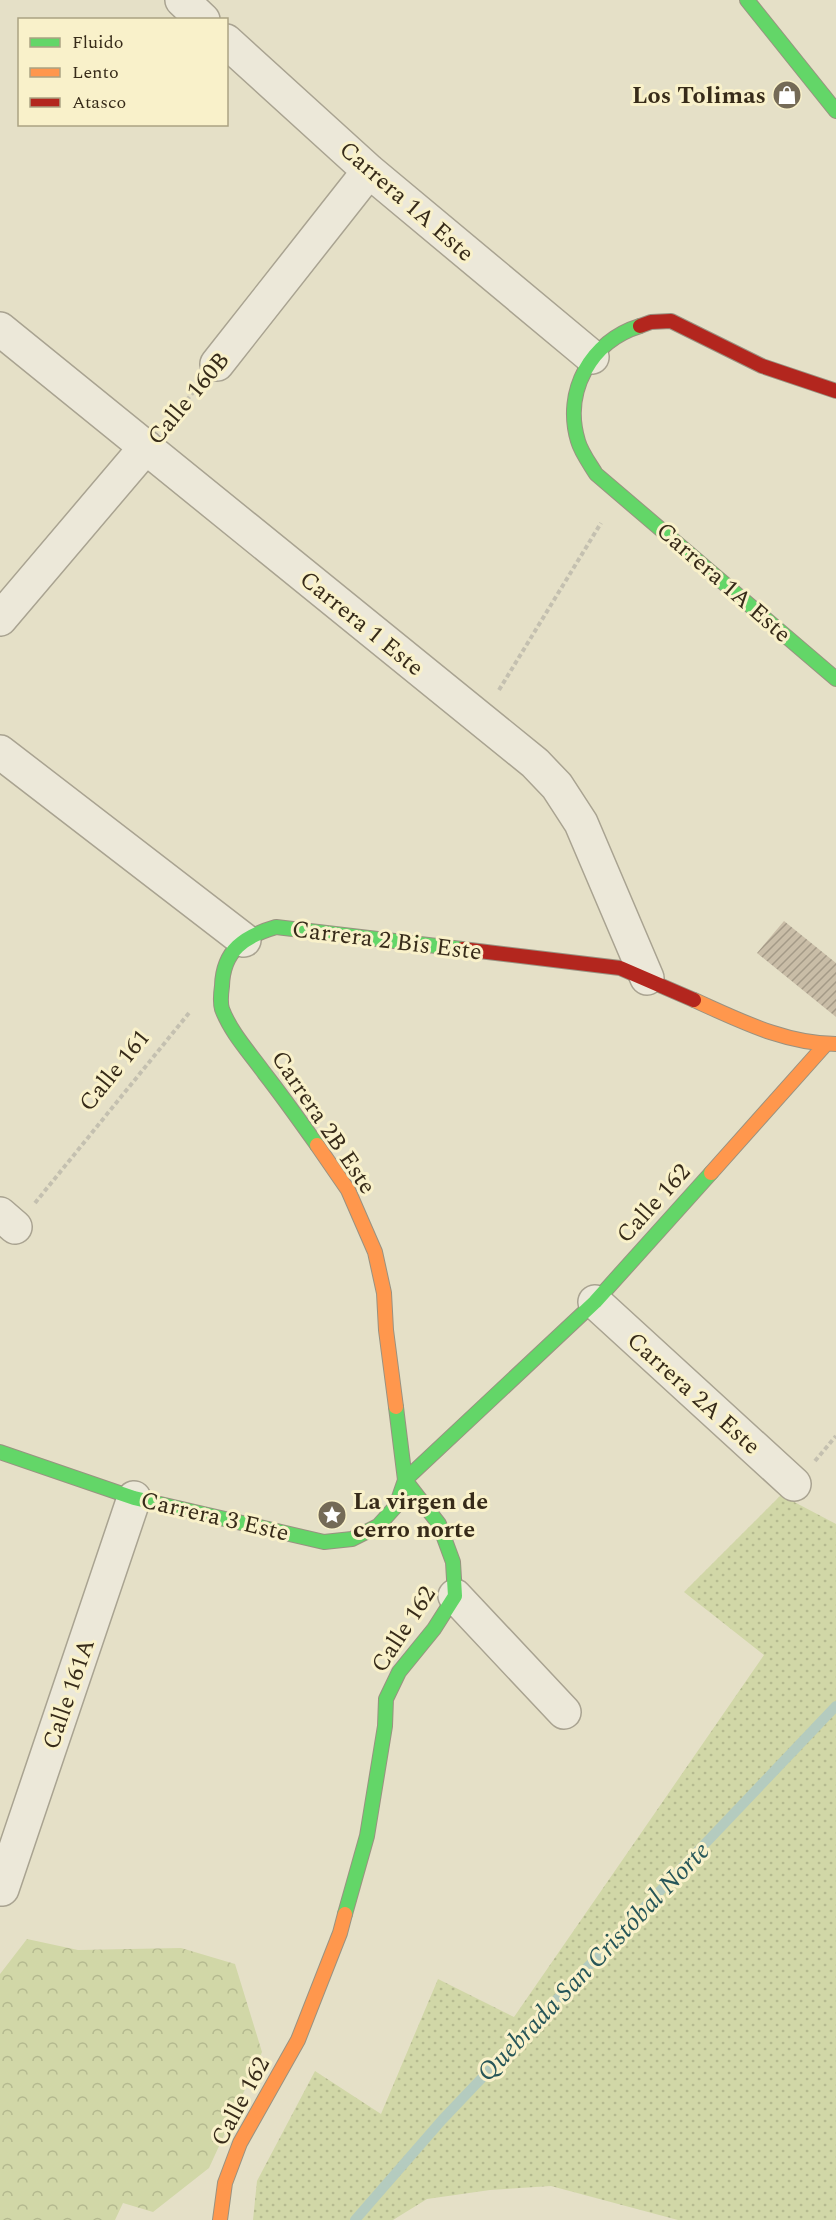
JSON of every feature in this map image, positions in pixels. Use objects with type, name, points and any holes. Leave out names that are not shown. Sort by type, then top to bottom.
[{"type":"street","points":[[182,0],[201,18]]},
{"type":"street","points":[[747,0],[836,111]]},
{"type":"street","name":"Carrera 1A Este","points":[[228,43],[369,171],[592,357]]},
{"type":"street","name":"Calle 160B","points":[[217,364],[369,171]]},
{"type":"street","name":"Carrera 1A Este","points":[[836,392],[762,366],[671,321],[651,322],[629,328],[609,340],[592,357],[578,383],[573,410],[578,442],[596,474],[620,492],[836,679]]},
{"type":"street","name":"Carrera 1 Este","points":[[0,328],[536,763],[557,786],[581,823],[647,978]]},
{"type":"street","name":"Calle 160B","points":[[0,619],[146,447]]},
{"type":"street","points":[[0,752],[244,940],[230,955],[222,973]]},
{"type":"street","name":"Carrera 2 Bis Este","points":[[244,940],[256,933],[276,927],[610,966],[647,978],[710,1008],[773,1034],[831,1044]]},
{"type":"street","name":"Carrera 2B Este","points":[[222,973],[221,1006],[231,1029],[291,1107],[348,1190],[375,1252],[384,1293],[386,1330],[405,1480]]},
{"type":"street","name":"Calle 162","points":[[220,2220],[225,2182],[240,2144],[298,2040],[340,1933],[367,1836],[385,1726],[386,1699],[399,1672],[434,1629],[454,1596],[453,1562],[439,1524],[405,1480],[595,1302],[831,1044]]},
{"type":"street","name":"Carrera 2A Este","points":[[595,1302],[794,1484]]},
{"type":"street","name":"Carrera 3 Este","points":[[0,1452],[134,1498],[324,1542],[352,1539],[378,1526],[396,1506],[405,1480]]},
{"type":"street","name":"Calle 161A","points":[[2,1889],[134,1498]]},
{"type":"street","points":[[454,1596],[564,1712]]},
{"type":"path","name":"Calle 160B","points":[[146,447],[217,364]]},
{"type":"path","points":[[482,719],[620,492]]},
{"type":"path","name":"Calle 161","points":[[8,1220],[222,973]]},
{"type":"green space","points":[[781,1495],[836,1524],[836,2220],[678,2220],[551,2186],[490,2190],[427,2199],[393,2220],[253,2220],[257,2181],[315,2071],[381,2114],[438,1979],[514,2017],[764,1655],[684,1592]]},
{"type":"green space","points":[[27,1939],[78,1950],[181,1948],[235,1964],[262,2052],[209,2168],[153,2212],[123,2203],[115,2220],[0,2220],[0,1974]]},
{"type":"building","points":[[784,921],[836,963],[836,1017],[757,953]]},
{"type":"waterway","name":"Quebrada San Cristóbal Norte","points":[[355,2220],[442,2120],[836,1706]]},
{"type":"traffic: fast","points":[[747,0],[836,111]]},
{"type":"traffic: fast","points":[[640,326],[608,343],[585,370],[574,404],[574,422],[583,454],[596,474],[836,679]]},
{"type":"traffic: fast","points":[[317,1145],[241,1043],[226,1018],[221,1006],[221,995],[223,973],[231,954],[246,940],[276,927],[462,949]]},
{"type":"traffic: fast","points":[[405,1480],[595,1302],[711,1173]]},
{"type":"traffic: fast","points":[[0,1452],[134,1498],[324,1542],[352,1539],[378,1526],[396,1506],[405,1480],[396,1407]]},
{"type":"traffic: fast","points":[[345,1914],[367,1836],[385,1726],[386,1699],[399,1672],[434,1629],[455,1596],[453,1562],[439,1524],[405,1480]]},
{"type":"traffic: slow","points":[[694,1000],[763,1030],[799,1040],[836,1044]]},
{"type":"traffic: slow","points":[[711,1173],[826,1044]]},
{"type":"traffic: slow","points":[[317,1145],[348,1190],[375,1252],[384,1293],[386,1330],[396,1407]]},
{"type":"traffic: slow","points":[[220,2220],[225,2183],[240,2143],[298,2040],[340,1933],[345,1914]]},
{"type":"traffic: jam","points":[[640,326],[651,322],[671,321],[762,366],[836,391]]},
{"type":"traffic: jam","points":[[462,949],[620,968],[694,1000]]},
{"type":"place","name":"Los Tolimas","points":[[787,95]]},
{"type":"place","name":"La virgen de cerro norte","points":[[332,1515]]}]
